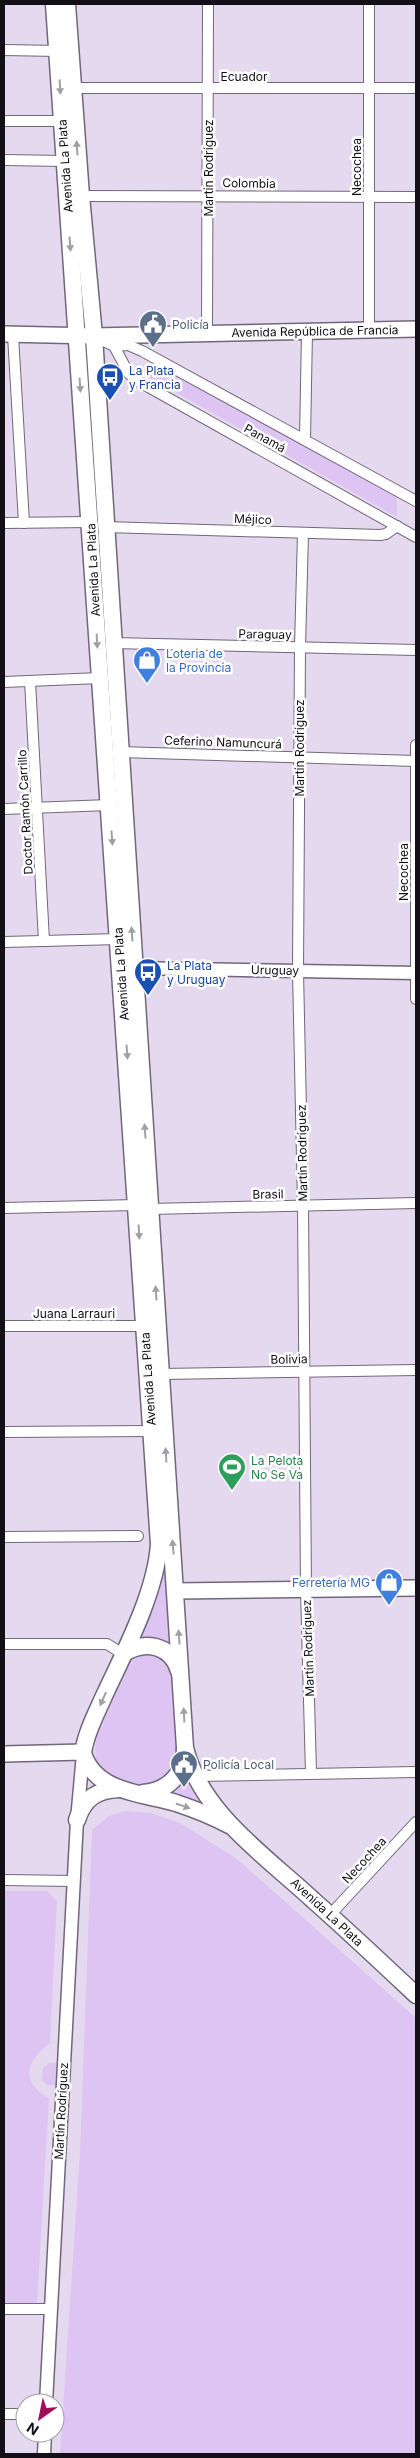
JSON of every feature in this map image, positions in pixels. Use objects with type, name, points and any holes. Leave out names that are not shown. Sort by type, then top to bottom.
[{"type":"main road","name":"Avenida La Plata","points":[[54,4],[76,336],[112,643],[120,752],[134,968],[144,1207],[144,1326],[158,1532],[158,1561],[153,1580],[89,1730],[83,1753],[87,1763],[96,1774],[119,1790],[196,1810],[237,1830]]},
{"type":"main road","name":"Avenida La Plata","points":[[67,4],[81,196],[94,336],[100,678],[119,939],[162,1374],[185,1748],[196,1776],[211,1800],[237,1830],[416,1995]]},
{"type":"main road","name":"Avenida República de Francia","points":[[8,335],[94,336],[207,332],[416,329]]},
{"type":"main road","points":[[176,1591],[416,1588]]},
{"type":"main road","points":[[123,1654],[139,1647],[160,1647],[168,1652],[176,1663],[182,1682]]},
{"type":"main road","points":[[136,1793],[155,1791],[172,1781],[183,1765],[185,1748]]},
{"type":"main road","points":[[4,1754],[83,1753]]},
{"type":"main road","points":[[77,1820],[81,1808],[93,1795],[106,1790],[119,1790]]},
{"type":"street","name":"Martín Rodríguez","points":[[207,332],[208,4]]},
{"type":"street","name":"Necochea","points":[[369,4],[369,330]]},
{"type":"street","points":[[4,50],[58,51]]},
{"type":"street","name":"Ecuador","points":[[73,88],[416,88]]},
{"type":"street","points":[[4,121],[62,121]]},
{"type":"street","points":[[4,160],[64,161]]},
{"type":"street","name":"Colombia","points":[[81,196],[416,198]]},
{"type":"street","points":[[305,439],[307,332]]},
{"type":"street","points":[[8,335],[24,523]]},
{"type":"street","name":"Panamá","points":[[94,336],[114,346],[128,345],[142,350],[416,501]]},
{"type":"street","name":"Panamá","points":[[114,346],[123,365],[136,380],[416,537]]},
{"type":"street","name":"Méjico","points":[[4,523],[386,534],[397,526]]},
{"type":"street","name":"Martín Rodríguez","points":[[303,533],[300,647],[298,971],[303,1205],[306,1590],[311,1773]]},
{"type":"street","name":"Paraguay","points":[[112,643],[416,650]]},
{"type":"street","points":[[4,682],[100,678]]},
{"type":"street","name":"Doctor Ramón Carrillo","points":[[30,681],[44,941]]},
{"type":"street","name":"Necochea","points":[[416,745],[416,999]]},
{"type":"street","name":"Ceferino Namuncurá","points":[[120,752],[416,761]]},
{"type":"street","points":[[4,809],[109,805]]},
{"type":"street","points":[[4,942],[119,939]]},
{"type":"street","name":"Uruguay","points":[[134,968],[416,973]]},
{"type":"street","name":"Brasil","points":[[144,1207],[416,1203]]},
{"type":"street","points":[[4,1208],[144,1207]]},
{"type":"street","name":"Juana Larrauri","points":[[4,1326],[144,1326]]},
{"type":"street","name":"Bolivia","points":[[162,1374],[416,1370]]},
{"type":"street","points":[[4,1432],[151,1431]]},
{"type":"street","points":[[4,1537],[138,1536]]},
{"type":"street","points":[[4,1644],[107,1644],[123,1654]]},
{"type":"street","name":"Martín Rodríguez","points":[[46,2393],[77,1820],[83,1753]]},
{"type":"street","points":[[196,1776],[416,1772]]},
{"type":"street","name":"Necochea","points":[[330,1915],[416,1822]]},
{"type":"street","points":[[4,1880],[74,1881]]},
{"type":"street","points":[[4,2309],[50,2309]]},
{"type":"shaded area","points":[[156,364],[397,496],[397,517],[145,375],[144,368]]},
{"type":"shaded area","points":[[86,369],[88,369],[173,1652],[133,1646],[159,1581]]},
{"type":"shaded area","points":[[141,1653],[162,1656],[174,1672],[178,1756],[171,1776],[150,1785],[136,1786],[123,1782],[105,1772],[99,1765],[95,1753],[99,1729],[110,1701],[126,1667],[132,1658]]},
{"type":"shaded area","points":[[187,1773],[214,1810],[167,1795],[181,1783]]},
{"type":"shaded area","points":[[126,1811],[151,1813],[180,1823],[237,1859],[416,2018],[416,2454],[60,2454],[61,2443],[65,2443],[64,2393],[80,2152],[92,1830],[109,1816]]},
{"type":"shaded area","points":[[4,1891],[47,1891],[57,1901],[50,2043],[36,2057],[30,2071],[33,2085],[39,2092],[49,2098],[37,2304],[4,2304]]},
{"type":"shaded area","points":[[49,2063],[59,2063],[58,2085],[47,2085],[42,2080],[43,2068]]},
{"type":"place","name":"Policía","points":[[153,348]]},
{"type":"place","name":"La Plata y Francia","points":[[110,401]]},
{"type":"place","name":"Loteria de la Provincia","points":[[147,684]]},
{"type":"place","name":"La Plata y Uruguay","points":[[148,996]]},
{"type":"place","name":"La Pelota No Se Va","points":[[232,1491]]},
{"type":"place","name":"Ferretería MG","points":[[389,1606]]},
{"type":"place","name":"Policía Local","points":[[184,1788]]}]
